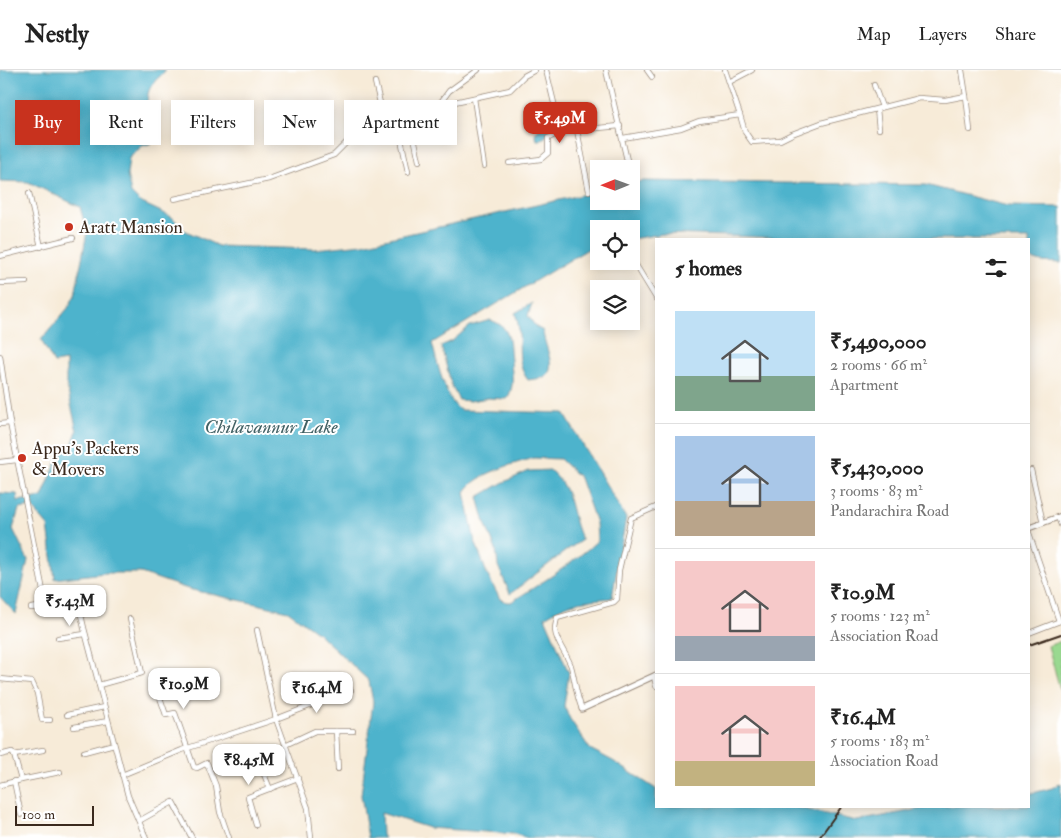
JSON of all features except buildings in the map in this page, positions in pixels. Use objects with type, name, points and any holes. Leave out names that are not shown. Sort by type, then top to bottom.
[{"type":"street","points":[[442,100],[449,90],[478,70]]},
{"type":"street","points":[[457,102],[510,90],[524,76],[535,70]]},
{"type":"street","points":[[546,70],[561,132]]},
{"type":"street","points":[[606,70],[627,160]]},
{"type":"street","points":[[647,70],[652,77]]},
{"type":"street","points":[[725,70],[745,132],[752,142],[775,142],[821,123],[919,98],[946,100],[966,96]]},
{"type":"street","points":[[729,82],[752,70]]},
{"type":"street","points":[[962,70],[970,130]]},
{"type":"street","points":[[375,82],[379,100]]},
{"type":"street","points":[[874,85],[879,108],[878,129]]},
{"type":"street","points":[[474,98],[484,166]]},
{"type":"street","points":[[623,138],[740,115]]},
{"type":"street","points":[[509,163],[545,157],[548,153],[548,138],[564,130],[620,126]]},
{"type":"street","points":[[577,130],[589,191]]},
{"type":"street","points":[[174,199],[269,179],[334,155],[344,145]]},
{"type":"street","points":[[402,145],[408,172]]},
{"type":"street","points":[[416,145],[419,162]]},
{"type":"street","points":[[29,193],[41,247]]},
{"type":"street","points":[[0,256],[72,238]]},
{"type":"street","points":[[639,270],[655,296]]},
{"type":"street","points":[[0,283],[26,282]]},
{"type":"street","points":[[0,356],[2,386],[46,606]]},
{"type":"street","points":[[0,424],[10,423]]},
{"type":"street","points":[[0,462],[17,460]]},
{"type":"street","points":[[1031,470],[1043,522]]},
{"type":"street","points":[[655,507],[631,518],[619,570],[617,599],[614,602],[558,618],[555,631],[571,665],[582,709],[655,675]]},
{"type":"street","points":[[1030,528],[1060,516],[1061,526]]},
{"type":"street","points":[[1030,536],[1060,621],[1030,632]]},
{"type":"street","points":[[31,608],[78,602],[128,796],[146,838]]},
{"type":"street","points":[[99,685],[142,673],[130,619]]},
{"type":"street","points":[[257,630],[276,719],[308,808],[311,838]]},
{"type":"street","points":[[58,638],[85,634]]},
{"type":"street","points":[[0,679],[32,682],[37,693],[42,720],[50,720]]},
{"type":"street","points":[[156,686],[166,714],[175,713],[194,767],[197,768],[207,763],[216,786],[220,812],[229,838]]},
{"type":"street","points":[[122,775],[186,748],[276,719],[351,690]]},
{"type":"street","points":[[67,715],[104,707]]},
{"type":"street","points":[[74,727],[108,721]]},
{"type":"street","points":[[285,745],[315,731],[353,731]]},
{"type":"street","points":[[336,731],[338,770]]},
{"type":"street","points":[[84,752],[114,744]]},
{"type":"street","points":[[0,755],[12,752],[14,755],[43,750]]},
{"type":"street","points":[[14,755],[21,780]]},
{"type":"street","points":[[234,772],[259,762],[270,789]]},
{"type":"street","points":[[0,785],[60,772]]},
{"type":"street","points":[[256,825],[248,797],[298,778]]},
{"type":"street","points":[[14,781],[21,815]]},
{"type":"street","points":[[139,821],[174,802],[192,838]]},
{"type":"green space","points":[[1061,641],[1061,693],[1048,646]]},
{"type":"water","name":"Chilavannur Lake","points":[[0,70],[166,70],[152,85],[148,100],[90,100],[90,145],[145,145],[129,158],[127,175],[131,193],[140,202],[172,217],[184,230],[218,246],[315,249],[363,244],[590,193],[590,210],[640,210],[640,182],[644,181],[926,185],[1008,206],[1061,207],[1061,263],[1041,262],[1030,258],[1030,238],[790,238],[663,234],[640,238],[640,220],[590,220],[590,248],[432,343],[446,389],[460,410],[564,413],[626,518],[612,598],[570,604],[545,617],[569,673],[564,706],[570,719],[590,749],[613,761],[655,788],[655,808],[800,808],[857,821],[925,808],[1030,808],[1030,794],[1052,788],[1061,783],[1061,838],[529,838],[514,834],[429,828],[381,813],[382,835],[384,838],[368,838],[361,795],[373,702],[369,681],[318,633],[288,611],[188,589],[141,573],[104,573],[55,579],[48,526],[32,507],[19,509],[13,529],[28,560],[16,614],[0,597],[0,493],[17,494],[18,501],[42,497],[59,456],[71,448],[77,431],[66,383],[66,361],[54,363],[41,340],[68,308],[75,295],[87,232],[80,207],[28,182],[0,181]],"holes":[[[534,458],[560,459],[580,478],[596,523],[597,541],[556,573],[511,602],[507,602],[500,599],[487,574],[474,538],[465,492],[471,485],[487,474],[506,466]]]},
{"type":"water","points":[[549,125],[552,131],[550,134],[537,140],[535,133],[542,127]]},
{"type":"water","points":[[532,303],[528,316],[536,327],[543,331],[550,369],[544,377],[528,380],[522,369],[519,352],[519,328],[515,313]]},
{"type":"water","points":[[490,320],[502,327],[508,336],[512,376],[510,394],[507,399],[459,400],[452,387],[441,346],[452,341],[470,326]]},
{"type":"water","points":[[550,470],[560,480],[565,489],[582,540],[510,594],[498,566],[496,550],[485,523],[478,497],[502,483],[529,471]]},
{"type":"railway","points":[[1030,645],[1061,634]]},
{"type":"railway","points":[[819,838],[841,808]]},
{"type":"place","name":"Aratt Mansion","points":[[69,227]]},
{"type":"place","name":"Appu's Packers & Movers","points":[[22,458]]}]
